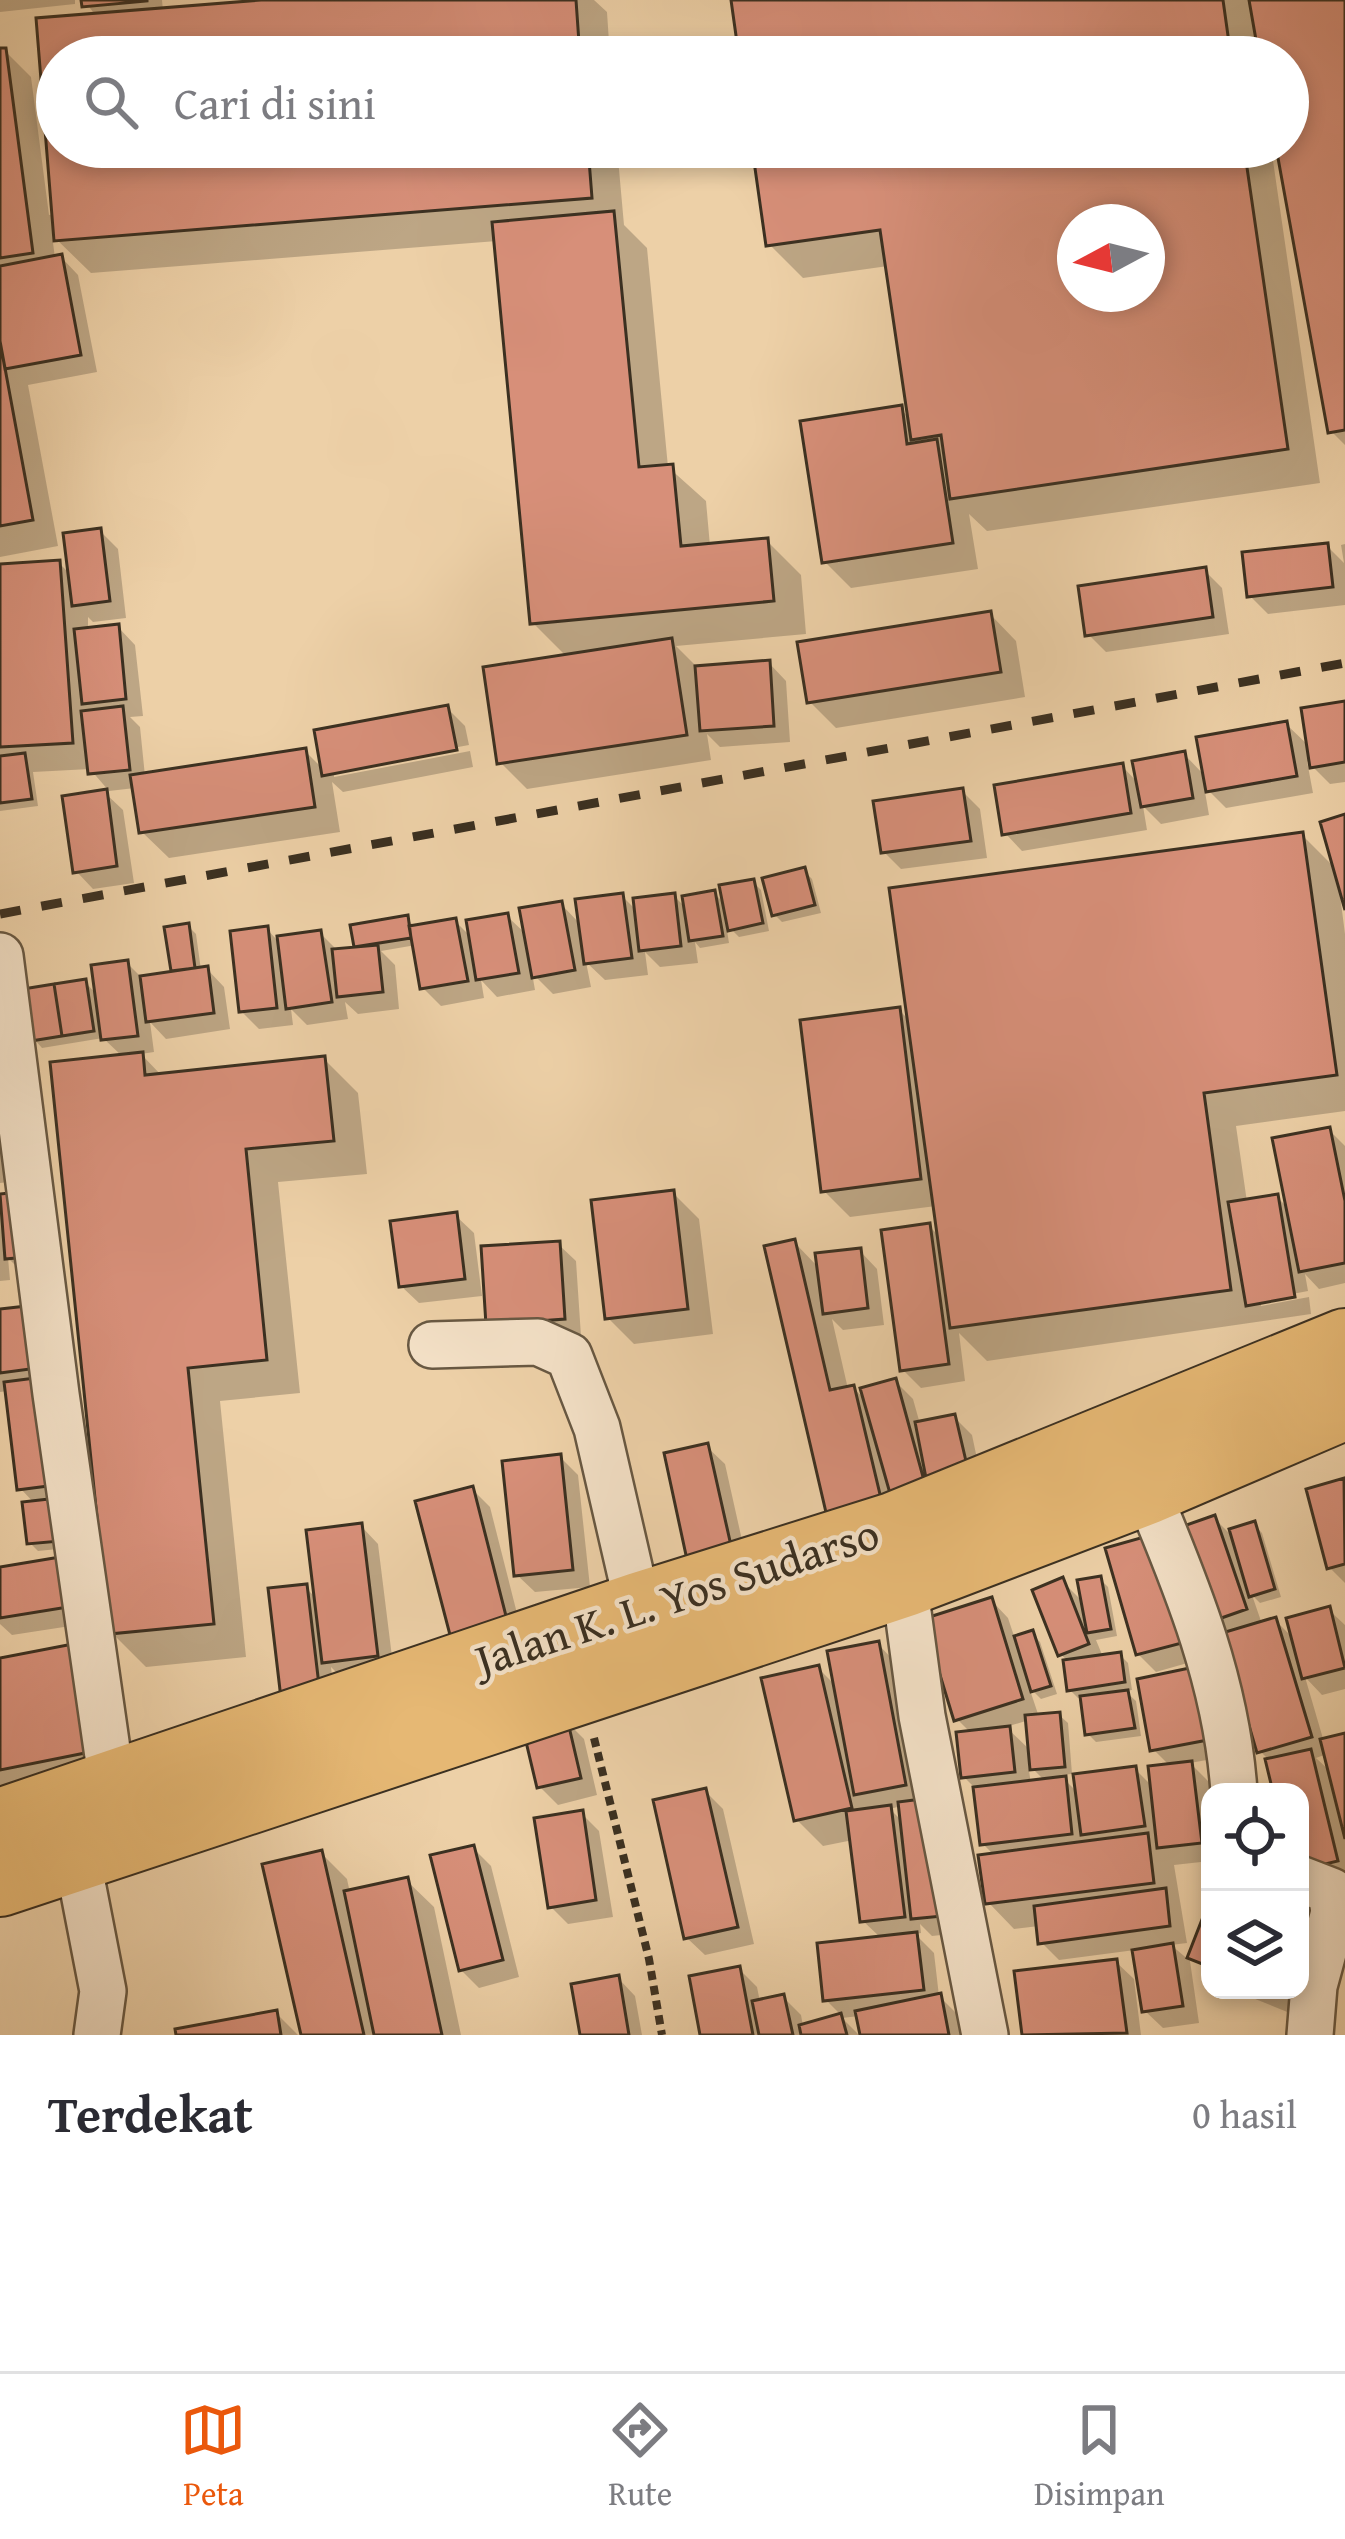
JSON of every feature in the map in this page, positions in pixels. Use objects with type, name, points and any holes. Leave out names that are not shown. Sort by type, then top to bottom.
[{"type":"highway","name":"Jalan K. L. Yos Sudarso","points":[[0,1822],[85,1814],[582,1691],[899,1554],[1345,1342]]},
{"type":"highway","name":"Jalan K. L. Yos Sudarso","points":[[0,1883],[85,1814],[638,1606],[899,1554],[1147,1491],[1345,1406]]},
{"type":"street","points":[[0,956],[56,1394],[85,1814],[103,1991],[97,2035]]},
{"type":"street","points":[[432,1345],[538,1342],[569,1356],[597,1428],[638,1606]]},
{"type":"street","points":[[1147,1491],[1193,1600],[1231,1744],[1233,1783]]},
{"type":"street","points":[[899,1554],[922,1716],[985,2035]]},
{"type":"street","points":[[1309,1882],[1331,1891],[1334,1912],[1313,1986],[1310,2035]]},
{"type":"path","points":[[582,1691],[649,1959],[662,2035]]},
{"type":"building","points":[[81,0],[147,0],[147,1],[82,7]]},
{"type":"building","points":[[261,0],[576,0],[579,36],[37,36],[36,18]]},
{"type":"building","points":[[731,0],[1223,0],[1228,36],[736,36]]},
{"type":"building","points":[[1249,0],[1345,0],[1345,430],[1328,433],[1280,168],[1309,168],[1309,36],[1255,36]]},
{"type":"building","points":[[0,48],[6,48],[33,253],[0,258]]},
{"type":"building","points":[[48,168],[590,168],[592,198],[54,241]]},
{"type":"building","points":[[755,168],[1247,168],[1288,449],[950,499],[941,435],[911,440],[880,230],[766,246]]},
{"type":"building","points":[[614,211],[639,467],[673,464],[681,546],[768,538],[774,601],[530,624],[492,222]]},
{"type":"building","points":[[62,254],[81,355],[5,369],[0,341],[0,266]]},
{"type":"building","points":[[0,341],[33,520],[0,526]]},
{"type":"building","points":[[902,405],[907,444],[937,439],[953,543],[822,563],[800,421]]},
{"type":"building","points":[[101,528],[110,601],[72,606],[63,533]]},
{"type":"building","points":[[1328,543],[1333,587],[1247,597],[1242,552]]},
{"type":"building","points":[[60,560],[73,743],[0,747],[0,564]]},
{"type":"building","points":[[1206,567],[1213,617],[1085,636],[1078,586]]},
{"type":"building","points":[[991,611],[1001,672],[807,703],[797,642]]},
{"type":"building","points":[[119,624],[126,699],[82,704],[74,629]]},
{"type":"building","points":[[672,638],[687,735],[497,764],[483,667]]},
{"type":"building","points":[[770,660],[774,726],[700,731],[695,666]]},
{"type":"building","points":[[1345,701],[1345,762],[1310,768],[1301,708]]},
{"type":"building","points":[[448,705],[457,750],[322,776],[314,730]]},
{"type":"building","points":[[123,706],[130,770],[88,774],[81,711]]},
{"type":"building","points":[[1287,721],[1297,776],[1206,792],[1196,737]]},
{"type":"building","points":[[306,748],[315,807],[139,833],[130,775]]},
{"type":"building","points":[[1185,751],[1193,798],[1141,807],[1132,761]]},
{"type":"building","points":[[25,753],[32,799],[0,803],[0,756]]},
{"type":"building","points":[[1123,763],[1131,813],[1002,835],[994,785]]},
{"type":"building","points":[[963,788],[971,841],[881,853],[873,801]]},
{"type":"building","points":[[107,789],[117,866],[73,873],[62,796]]},
{"type":"building","points":[[1345,814],[1345,910],[1320,822]]},
{"type":"building","points":[[1303,832],[1337,1075],[1204,1093],[1231,1290],[950,1328],[889,888]]},
{"type":"building","points":[[805,867],[815,905],[772,916],[762,878]]},
{"type":"building","points":[[754,879],[763,923],[728,931],[719,885]]},
{"type":"building","points":[[715,890],[723,936],[689,941],[682,896]]},
{"type":"building","points":[[623,893],[632,958],[584,964],[575,899]]},
{"type":"building","points":[[675,893],[681,946],[639,951],[633,898]]},
{"type":"building","points":[[562,901],[575,970],[532,978],[519,908]]},
{"type":"building","points":[[508,913],[519,973],[476,980],[466,920]]},
{"type":"building","points":[[408,915],[411,938],[354,947],[350,925]]},
{"type":"building","points":[[456,918],[468,981],[420,989],[409,926]]},
{"type":"building","points":[[189,923],[195,968],[171,971],[164,927]]},
{"type":"building","points":[[268,926],[277,1008],[239,1012],[230,931]]},
{"type":"building","points":[[321,930],[332,1002],[286,1009],[277,936]]},
{"type":"building","points":[[378,945],[383,992],[337,997],[332,949]]},
{"type":"building","points":[[128,960],[138,1036],[101,1040],[91,965]]},
{"type":"building","points":[[208,966],[214,1013],[146,1022],[140,976]]},
{"type":"building","points":[[86,979],[94,1031],[62,1036],[54,984]]},
{"type":"building","points":[[54,984],[62,1036],[31,1041],[23,989]]},
{"type":"building","points":[[900,1007],[921,1179],[821,1192],[800,1020]]},
{"type":"building","points":[[143,1052],[145,1075],[325,1056],[334,1141],[246,1149],[267,1360],[188,1368],[214,1624],[109,1634],[50,1062]]},
{"type":"building","points":[[1330,1127],[1345,1201],[1345,1263],[1299,1272],[1272,1138]]},
{"type":"building","points":[[674,1190],[688,1309],[605,1319],[591,1200]]},
{"type":"building","points":[[20,1192],[27,1257],[5,1259],[0,1194]]},
{"type":"building","points":[[1278,1194],[1295,1297],[1246,1306],[1228,1202]]},
{"type":"building","points":[[457,1212],[465,1279],[399,1287],[390,1221]]},
{"type":"building","points":[[930,1223],[949,1364],[900,1371],[881,1230]]},
{"type":"building","points":[[795,1239],[830,1390],[854,1385],[883,1507],[828,1521],[764,1246]]},
{"type":"building","points":[[560,1241],[565,1319],[486,1325],[481,1246]]},
{"type":"building","points":[[861,1248],[868,1308],[823,1314],[815,1253]]},
{"type":"building","points":[[36,1305],[45,1367],[0,1373],[0,1309]]},
{"type":"building","points":[[51,1376],[64,1484],[17,1490],[4,1382]]},
{"type":"building","points":[[896,1378],[928,1495],[893,1504],[860,1388]]},
{"type":"building","points":[[955,1414],[969,1474],[927,1483],[915,1422]]},
{"type":"building","points":[[708,1443],[734,1559],[689,1569],[664,1453]]},
{"type":"building","points":[[561,1454],[573,1570],[514,1576],[502,1461]]},
{"type":"building","points":[[1344,1478],[1345,1564],[1327,1569],[1306,1489]]},
{"type":"building","points":[[473,1486],[507,1620],[450,1635],[415,1501]]},
{"type":"building","points":[[67,1497],[72,1540],[27,1544],[22,1502]]},
{"type":"building","points":[[1215,1515],[1247,1609],[1210,1622],[1178,1528]]},
{"type":"building","points":[[1255,1521],[1275,1589],[1249,1597],[1229,1529]]},
{"type":"building","points":[[362,1523],[378,1656],[322,1663],[306,1530]]},
{"type":"building","points":[[1151,1535],[1182,1643],[1136,1655],[1105,1548]]},
{"type":"building","points":[[66,1556],[74,1606],[0,1618],[0,1567]]},
{"type":"building","points":[[1101,1576],[1111,1629],[1087,1633],[1077,1580]]},
{"type":"building","points":[[1063,1577],[1089,1644],[1058,1656],[1032,1590]]},
{"type":"building","points":[[307,1584],[321,1702],[282,1707],[268,1588]]},
{"type":"building","points":[[992,1597],[1023,1699],[954,1721],[923,1619]]},
{"type":"building","points":[[1330,1606],[1345,1668],[1302,1679],[1286,1618]]},
{"type":"building","points":[[1276,1617],[1312,1737],[1257,1753],[1222,1633]]},
{"type":"building","points":[[1033,1630],[1051,1686],[1031,1692],[1014,1636]]},
{"type":"building","points":[[879,1641],[906,1785],[854,1795],[827,1651]]},
{"type":"building","points":[[78,1643],[100,1750],[0,1770],[0,1658]]},
{"type":"building","points":[[1121,1652],[1125,1682],[1067,1691],[1063,1660]]},
{"type":"building","points":[[819,1665],[852,1808],[794,1821],[761,1678]]},
{"type":"building","points":[[1199,1666],[1213,1739],[1150,1751],[1137,1679]]},
{"type":"building","points":[[1128,1690],[1135,1728],[1085,1735],[1080,1696]]},
{"type":"building","points":[[1060,1712],[1065,1767],[1030,1770],[1025,1715]]},
{"type":"building","points":[[567,1718],[581,1778],[537,1788],[523,1729]]},
{"type":"building","points":[[1010,1726],[1015,1772],[961,1778],[956,1732]]},
{"type":"building","points":[[1345,1733],[1345,1839],[1320,1739]]},
{"type":"building","points":[[1311,1749],[1338,1861],[1309,1868],[1309,1783],[1271,1783],[1265,1759]]},
{"type":"building","points":[[1192,1761],[1201,1843],[1157,1848],[1148,1766]]},
{"type":"building","points":[[1136,1766],[1145,1826],[1081,1835],[1073,1774]]},
{"type":"building","points":[[1066,1776],[1072,1834],[980,1845],[973,1787]]},
{"type":"building","points":[[706,1788],[738,1927],[684,1939],[653,1800]]},
{"type":"building","points":[[930,1798],[943,1916],[911,1919],[898,1802]]},
{"type":"building","points":[[891,1805],[905,1917],[860,1922],[846,1811]]},
{"type":"building","points":[[583,1810],[596,1900],[548,1908],[534,1818]]},
{"type":"building","points":[[1148,1833],[1154,1883],[985,1904],[978,1855]]},
{"type":"building","points":[[474,1845],[503,1960],[459,1971],[430,1855]]},
{"type":"building","points":[[322,1850],[364,2035],[301,2035],[262,1864]]},
{"type":"building","points":[[408,1877],[442,2035],[374,2035],[344,1891]]},
{"type":"building","points":[[1166,1888],[1170,1926],[1038,1944],[1034,1906]]},
{"type":"building","points":[[1309,1888],[1326,1895],[1309,1939]]},
{"type":"building","points":[[1201,1922],[1201,1963],[1187,1958]]},
{"type":"building","points":[[917,1932],[924,1990],[823,2001],[817,1943]]},
{"type":"building","points":[[1173,1943],[1183,2006],[1142,2012],[1132,1950]]},
{"type":"building","points":[[1117,1959],[1127,2033],[1022,2035],[1014,1971]]},
{"type":"building","points":[[740,1966],[753,2035],[700,2035],[689,1976]]},
{"type":"building","points":[[619,1975],[629,2035],[580,2035],[571,1984]]},
{"type":"building","points":[[941,1993],[949,2035],[860,2035],[855,2011]]},
{"type":"building","points":[[784,1994],[793,2035],[759,2035],[752,2001]]},
{"type":"building","points":[[277,2010],[281,2035],[176,2035],[175,2029]]},
{"type":"building","points":[[841,2013],[847,2035],[801,2035],[799,2025]]},
{"type":"railway","points":[[0,914],[1345,663]]}]
